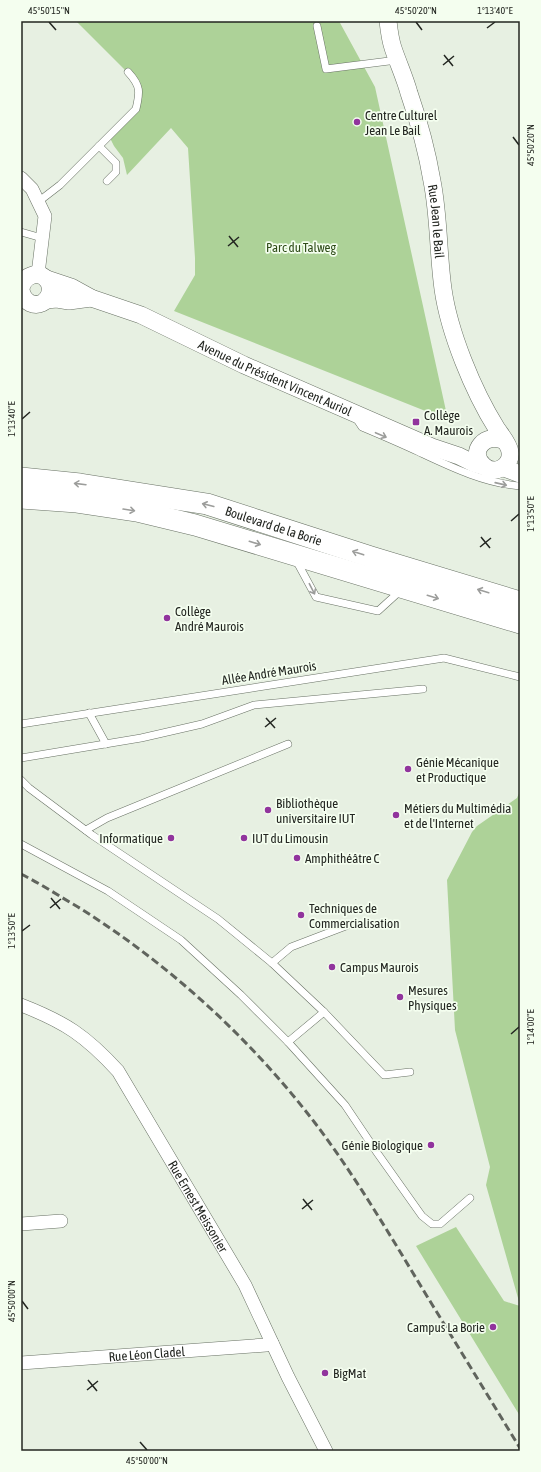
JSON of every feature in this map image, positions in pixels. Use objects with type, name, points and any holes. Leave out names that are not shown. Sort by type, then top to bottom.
[{"type":"main road","name":"Boulevard de la Borie","points":[[21,478],[80,484],[207,504],[371,557],[520,602]]},
{"type":"main road","name":"Boulevard de la Borie","points":[[21,498],[77,502],[137,511],[195,524],[293,555],[520,622]]},
{"type":"street","name":"Rue Jean le Bail","points":[[388,21],[397,60],[418,122],[432,181],[439,234],[443,289],[453,332],[477,392],[490,419],[512,448]]},
{"type":"street","points":[[21,178],[32,189],[45,216],[42,238],[27,286],[49,283],[50,292],[46,300]]},
{"type":"street","name":"Avenue du Président Vincent Auriol","points":[[91,298],[69,301],[57,299],[46,300],[38,304],[32,304],[27,301],[27,286],[71,287],[91,298],[141,315],[244,365],[432,447],[483,466]]},
{"type":"street","points":[[459,456],[482,444],[497,438],[512,448],[508,464],[504,468],[492,470],[483,466],[478,457],[482,444],[490,419]]},
{"type":"street","points":[[504,468],[520,474]]},
{"type":"street","name":"Rue Ernest Meissonier","points":[[21,1005],[48,1015],[71,1028],[91,1044],[118,1072],[245,1285],[326,1451]]},
{"type":"street","points":[[21,1224],[61,1221]]},
{"type":"street","name":"Rue Léon Cladel","points":[[21,1363],[266,1345],[272,1342]]},
{"type":"lane","points":[[317,26],[326,69],[397,60]]},
{"type":"lane","points":[[38,202],[60,185],[136,109],[140,92],[134,79],[128,72]]},
{"type":"lane","points":[[99,146],[116,162],[116,172],[107,181]]},
{"type":"lane","points":[[21,232],[42,238]]},
{"type":"lane","points":[[352,411],[362,427],[457,469],[488,480],[507,485],[520,486]]},
{"type":"lane","points":[[293,555],[316,597],[378,611],[404,588]]},
{"type":"lane","name":"Allée André Maurois","points":[[21,724],[444,658],[520,677]]},
{"type":"lane","points":[[21,758],[141,738],[202,724],[254,705],[423,689]]},
{"type":"lane","points":[[89,713],[106,744]]},
{"type":"lane","points":[[86,830],[107,818],[288,744]]},
{"type":"lane","points":[[21,780],[29,788],[86,830],[218,919],[272,963],[324,1012],[384,1075],[410,1072]]},
{"type":"lane","points":[[21,844],[108,891],[182,940],[241,995],[288,1042],[345,1105],[422,1216],[432,1224],[440,1224],[470,1198]]},
{"type":"lane","points":[[272,963],[290,947],[346,926]]},
{"type":"lane","points":[[288,1042],[324,1012]]},
{"type":"green space","name":"Parc du Talweg","points":[[76,21],[339,21],[375,87],[448,420],[174,311],[195,275],[188,148],[171,128],[127,175],[123,158],[109,136],[136,109],[140,92],[134,79]]},
{"type":"green space","points":[[520,791],[520,1305],[486,1185],[490,1167],[455,1030],[447,880],[472,832],[477,826],[517,798]]},
{"type":"green space","name":"Campus La Borie","points":[[456,1227],[504,1301],[520,1306],[520,1416],[416,1246]]},
{"type":"railway","points":[[21,874],[78,907],[112,929],[176,978],[235,1032],[290,1092],[315,1123],[362,1190],[520,1448]]},
{"type":"place","name":"Centre Culturel Jean Le Bail","points":[[357,122]]},
{"type":"place","name":"Collège A. Maurois","points":[[416,422]]},
{"type":"place","name":"Collège André Maurois","points":[[167,618]]},
{"type":"place","name":"Génie Mécanique et Productique","points":[[408,769]]},
{"type":"place","name":"Bibliothèque universitaire IUT","points":[[268,810]]},
{"type":"place","name":"Métiers du Multimédia et de l'Internet","points":[[396,815]]},
{"type":"place","name":"Informatique","points":[[171,838]]},
{"type":"place","name":"IUT du Limousin","points":[[244,838]]},
{"type":"place","name":"Amphithéâtre C","points":[[297,858]]},
{"type":"place","name":"Techniques de Commercialisation","points":[[301,915]]},
{"type":"place","name":"Campus Maurois","points":[[332,967]]},
{"type":"place","name":"Mesures Physiques","points":[[400,997]]},
{"type":"place","name":"Génie Biologique","points":[[431,1145]]},
{"type":"place","name":"Campus La Borie","points":[[493,1327]]},
{"type":"place","name":"BigMat","points":[[325,1373]]}]
